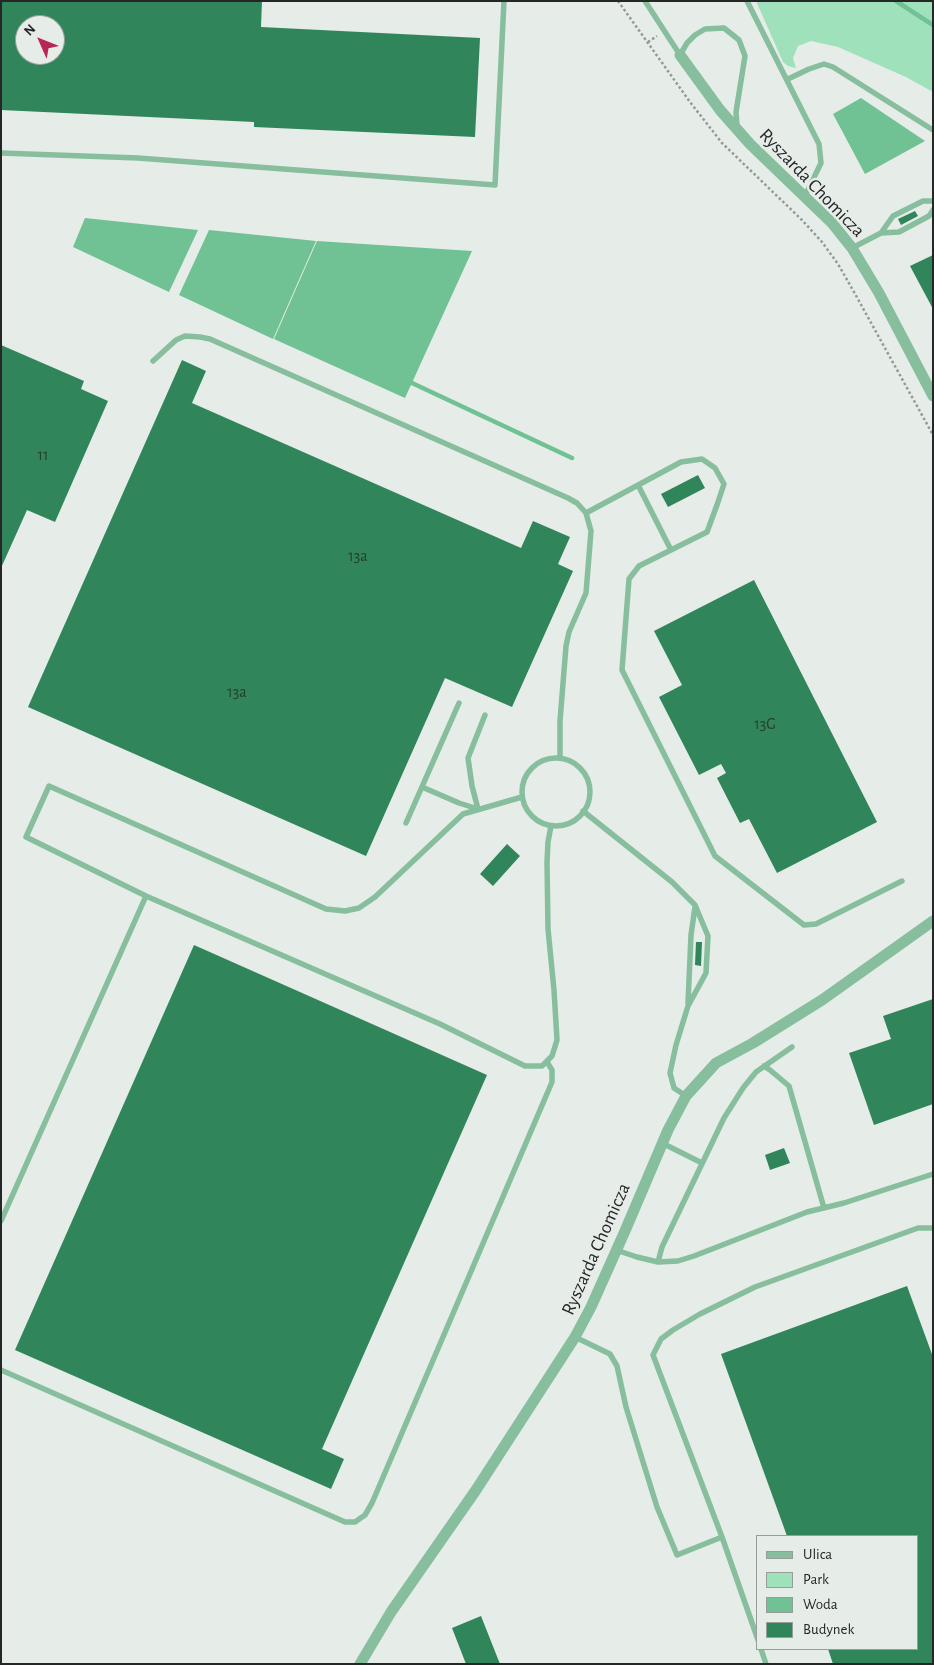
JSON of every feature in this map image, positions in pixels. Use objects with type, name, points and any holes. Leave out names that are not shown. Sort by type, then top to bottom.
[{"type":"street","name":"Ryszarda Chomicza","points":[[680,55],[720,110],[750,144],[832,223],[852,248],[879,294],[933,396]]},
{"type":"street","name":"Ryszarda Chomicza","points":[[360,1664],[391,1612],[480,1484],[575,1337],[616,1250],[662,1143],[686,1096],[716,1063],[822,1000],[933,921]]},
{"type":"lane","points":[[1,153],[138,158],[495,185],[504,1]]},
{"type":"lane","points":[[645,1],[680,55],[691,39],[705,29],[724,28],[739,40],[745,56],[736,112],[738,130]]},
{"type":"lane","points":[[748,1],[819,144],[821,163],[805,196]]},
{"type":"lane","points":[[788,79],[818,65],[824,64],[833,67],[933,130]]},
{"type":"lane","points":[[881,233],[893,216],[923,201],[933,201]]},
{"type":"lane","points":[[852,248],[881,233],[899,232],[929,216],[933,210]]},
{"type":"lane","points":[[153,361],[176,340],[185,336],[200,336],[577,503],[586,513],[591,531],[586,593],[569,632],[566,646],[560,722],[560,757]]},
{"type":"lane","points":[[586,513],[681,462],[702,458],[714,468],[724,484],[707,532],[639,566],[629,579],[622,670],[716,856],[804,925],[816,924],[902,881]]},
{"type":"lane","points":[[638,484],[671,550]]},
{"type":"lane","points":[[406,823],[459,703]]},
{"type":"lane","points":[[478,809],[468,758],[485,714]]},
{"type":"lane","points":[[560,757],[575,764],[583,771],[588,781],[590,792],[588,803],[574,820],[564,825],[551,826],[533,817],[526,808],[522,797],[522,786],[526,776],[542,760],[560,757]]},
{"type":"lane","points":[[522,797],[463,814],[375,897],[359,908],[345,911],[326,909],[49,786],[26,837],[146,896],[440,1024],[525,1066],[542,1066],[552,1056],[556,1040],[554,990],[548,929],[547,862],[551,826]]},
{"type":"lane","points":[[422,787],[478,809]]},
{"type":"lane","points":[[583,811],[672,882],[695,905],[708,936],[706,973],[688,1006],[670,1073],[674,1088],[686,1096]]},
{"type":"lane","points":[[1,1221],[146,896]]},
{"type":"lane","points":[[688,1006],[691,935],[695,905]]},
{"type":"lane","points":[[658,1262],[662,1248],[724,1118],[743,1088],[756,1072],[792,1047]]},
{"type":"lane","points":[[1,1370],[345,1522],[355,1522],[365,1515],[372,1503],[552,1082],[552,1070],[547,1062]]},
{"type":"lane","points":[[764,1066],[789,1086],[824,1208]]},
{"type":"lane","points":[[662,1143],[702,1163]]},
{"type":"lane","points":[[616,1250],[658,1262],[678,1260],[694,1256],[808,1212],[933,1174]]},
{"type":"lane","points":[[756,1634],[653,1355],[661,1339],[700,1314],[755,1287],[918,1228],[933,1228]]},
{"type":"lane","points":[[575,1337],[610,1354],[617,1366],[626,1407],[654,1498],[677,1555],[722,1538]]},
{"type":"lane","points":[[761,1650],[766,1664]]},
{"type":"path","points":[[618,1],[690,102],[722,142],[822,242],[838,264],[933,434]]},
{"type":"green space","points":[[756,1],[933,1],[933,92],[906,77],[838,47],[811,41],[798,46],[793,58],[796,68],[788,66],[783,62]]},
{"type":"water","points":[[861,98],[925,141],[865,174],[833,114]]},
{"type":"water","points":[[85,218],[198,230],[169,292],[73,247]]},
{"type":"water","points":[[209,230],[316,241],[273,339],[179,295]]},
{"type":"water","points":[[317,241],[472,251],[405,398],[274,339]]},
{"type":"building","points":[[1,1],[262,1],[261,27],[480,38],[475,137],[254,127],[254,122],[1,110]]},
{"type":"building","points":[[915,211],[918,216],[901,225],[898,219]]},
{"type":"building","points":[[933,255],[933,309],[910,266]]},
{"type":"building","points":[[1,345],[84,381],[81,389],[108,401],[55,522],[27,510],[1,568]]},
{"type":"building","points":[[182,360],[206,371],[192,403],[521,548],[533,521],[570,537],[558,564],[573,571],[512,707],[445,678],[366,856],[28,707]]},
{"type":"building","points":[[698,475],[705,488],[668,507],[661,494]]},
{"type":"building","points":[[754,580],[877,822],[777,873],[749,819],[740,823],[717,778],[726,773],[721,764],[699,775],[659,697],[682,685],[654,631]]},
{"type":"building","points":[[507,844],[520,856],[493,886],[480,874]]},
{"type":"building","points":[[696,942],[702,942],[701,966],[695,965]]},
{"type":"building","points":[[194,945],[487,1075],[322,1449],[344,1459],[331,1489],[15,1350]]},
{"type":"building","points":[[933,999],[933,1104],[874,1125],[849,1053],[891,1039],[883,1016]]},
{"type":"building","points":[[784,1148],[790,1163],[770,1170],[765,1155]]},
{"type":"building","points":[[907,1286],[933,1357],[933,1664],[833,1664],[828,1650],[919,1650],[919,1535],[787,1535],[721,1354]]},
{"type":"building","points":[[481,1616],[500,1664],[466,1664],[452,1628]]},
{"type":"waterway","points":[[896,1],[933,25]]},
{"type":"waterway","points":[[412,383],[572,458]]}]
